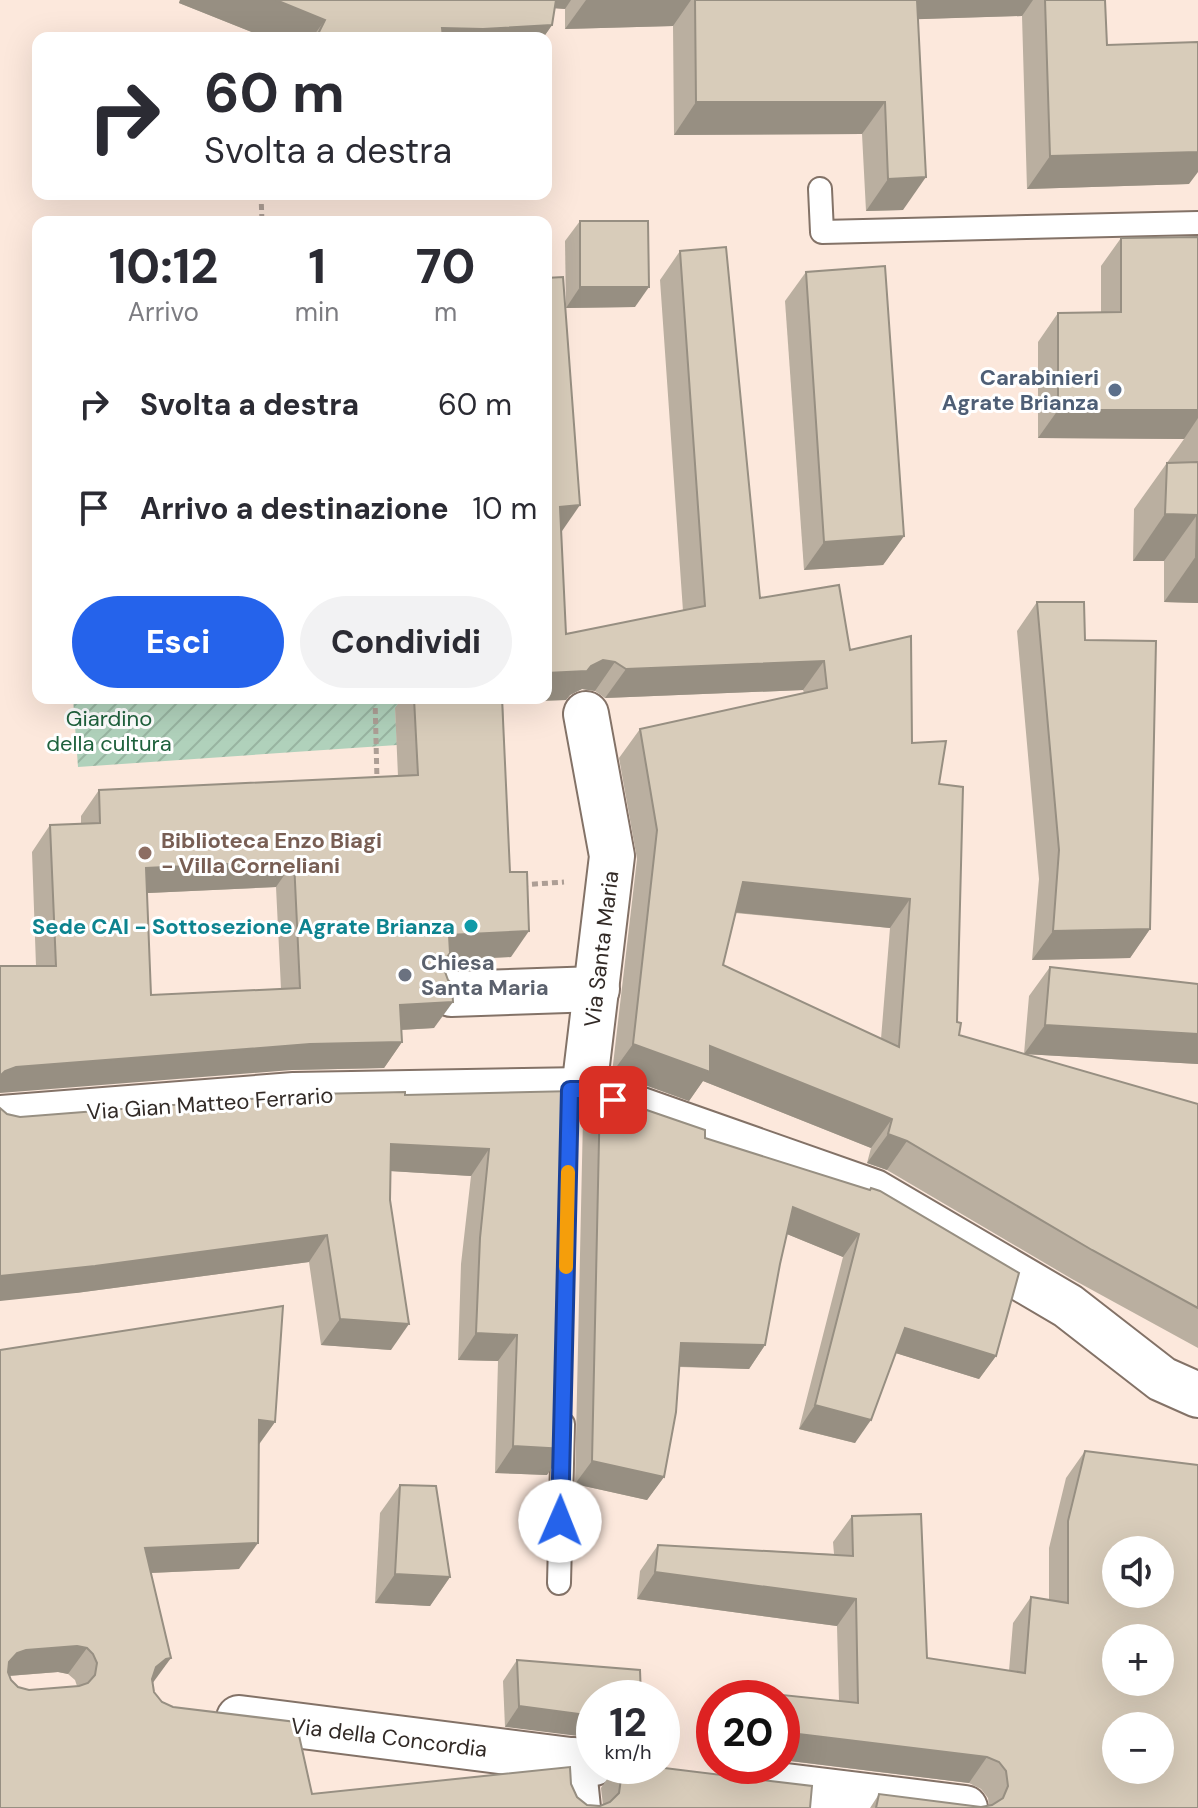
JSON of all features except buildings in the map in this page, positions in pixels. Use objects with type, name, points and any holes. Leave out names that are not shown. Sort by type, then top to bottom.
[{"type":"street","name":"Via Santa Maria","points":[[574,1095],[597,989],[612,856],[586,714]]},
{"type":"street","points":[[451,994],[597,989]]},
{"type":"street","name":"Via Gian Matteo Ferrario","points":[[0,1118],[294,1095],[574,1095],[874,1192],[1068,1306],[1180,1387]]},
{"type":"street","name":"Via della Concordia","points":[[204,1714],[576,1760]]},
{"type":"street","name":"Via della Concordia","points":[[578,1808],[581,1784]]},
{"type":"street","points":[[749,1784],[831,1800],[965,1808]]},
{"type":"lane","points":[[820,189],[822,232],[1198,223]]},
{"type":"lane","points":[[559,1583],[563,1408]]},
{"type":"path","points":[[375,704],[378,792]]},
{"type":"path","points":[[520,885],[609,880]]},
{"type":"green space","name":"Giardino della cultura","points":[[73,704],[441,704],[395,708],[397,745],[78,767]]},
{"type":"slow traffic","points":[[566,1267],[568,1172]]},
{"type":"place","name":"Carabinieri Agrate Brianza","points":[[1115,390]]},
{"type":"place","name":"Biblioteca Enzo Biagi - Villa Corneliani","points":[[145,853]]},
{"type":"place","name":"Sede CAI - Sottosezione Agrate Brianza","points":[[471,926]]},
{"type":"place","name":"Chiesa Santa Maria","points":[[405,975]]},
{"type":"route","points":[[560,1521],[570,1090],[584,1090],[613,1100]]}]
